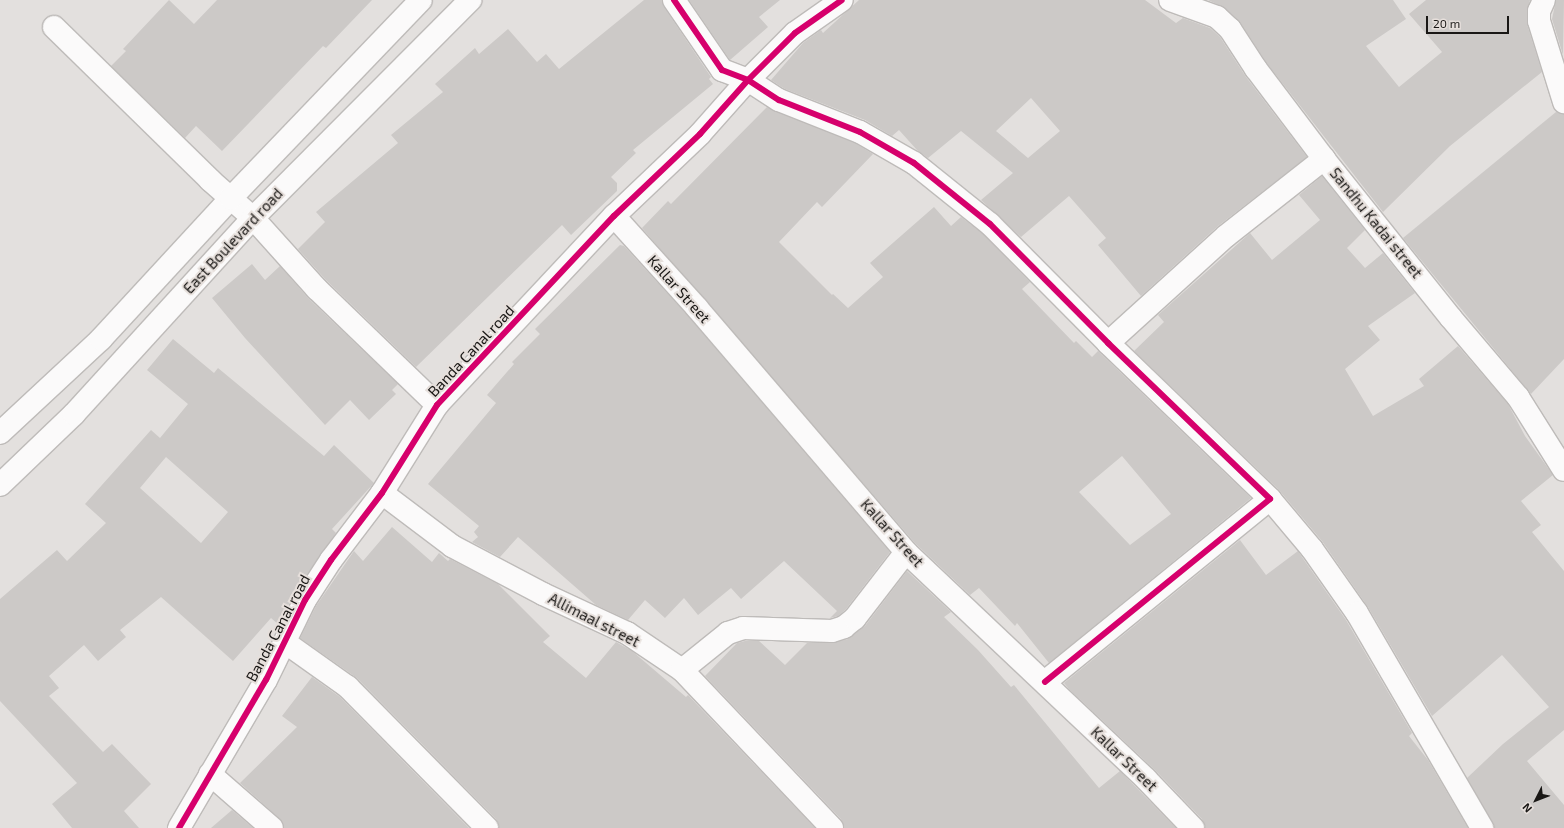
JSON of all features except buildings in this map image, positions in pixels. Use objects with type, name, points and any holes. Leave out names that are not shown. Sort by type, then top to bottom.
[{"type":"street","points":[[0,433],[101,340],[231,198],[421,0]]},
{"type":"street","name":"East Boulevard road","points":[[0,485],[74,414],[253,218],[470,0]]},
{"type":"street","points":[[674,0],[722,70],[748,80],[779,100],[860,132],[914,163],[990,224],[1108,343],[1270,499],[1312,549],[1357,613],[1482,828]]},
{"type":"street","name":"Banda Canal road","points":[[179,828],[286,642],[308,594],[331,560],[382,493],[437,405],[614,216],[700,134],[748,80],[795,33],[842,0]]},
{"type":"street","name":"Sandhu Kadai street","points":[[1170,0],[1217,17],[1230,28],[1256,69],[1324,159],[1451,318],[1518,397],[1564,470]]},
{"type":"street","points":[[1544,0],[1539,11],[1539,21],[1564,102]]},
{"type":"street","points":[[54,27],[253,218],[317,289],[437,405]]},
{"type":"street","points":[[1108,343],[1226,236],[1324,159]]},
{"type":"street","name":"Kallar Street","points":[[614,216],[697,308],[906,552],[1045,682],[1193,828]]},
{"type":"street","name":"Allimaal street","points":[[382,493],[452,546],[543,594],[627,633],[682,670],[832,828]]},
{"type":"street","points":[[1045,682],[1270,499]]},
{"type":"street","points":[[682,670],[728,633],[742,628],[832,631],[844,627],[855,618],[906,552]]},
{"type":"street","points":[[286,642],[348,687],[487,828]]},
{"type":"street","points":[[210,774],[272,828]]},
{"type":"cycle path","points":[[674,0],[722,70],[748,80],[779,100],[860,132],[914,163],[990,224],[1108,343],[1270,499],[1045,682]]},
{"type":"cycle path","points":[[179,828],[266,680],[305,600],[331,560],[382,493],[437,405],[614,216],[700,134],[748,80],[795,33],[842,0]]}]
